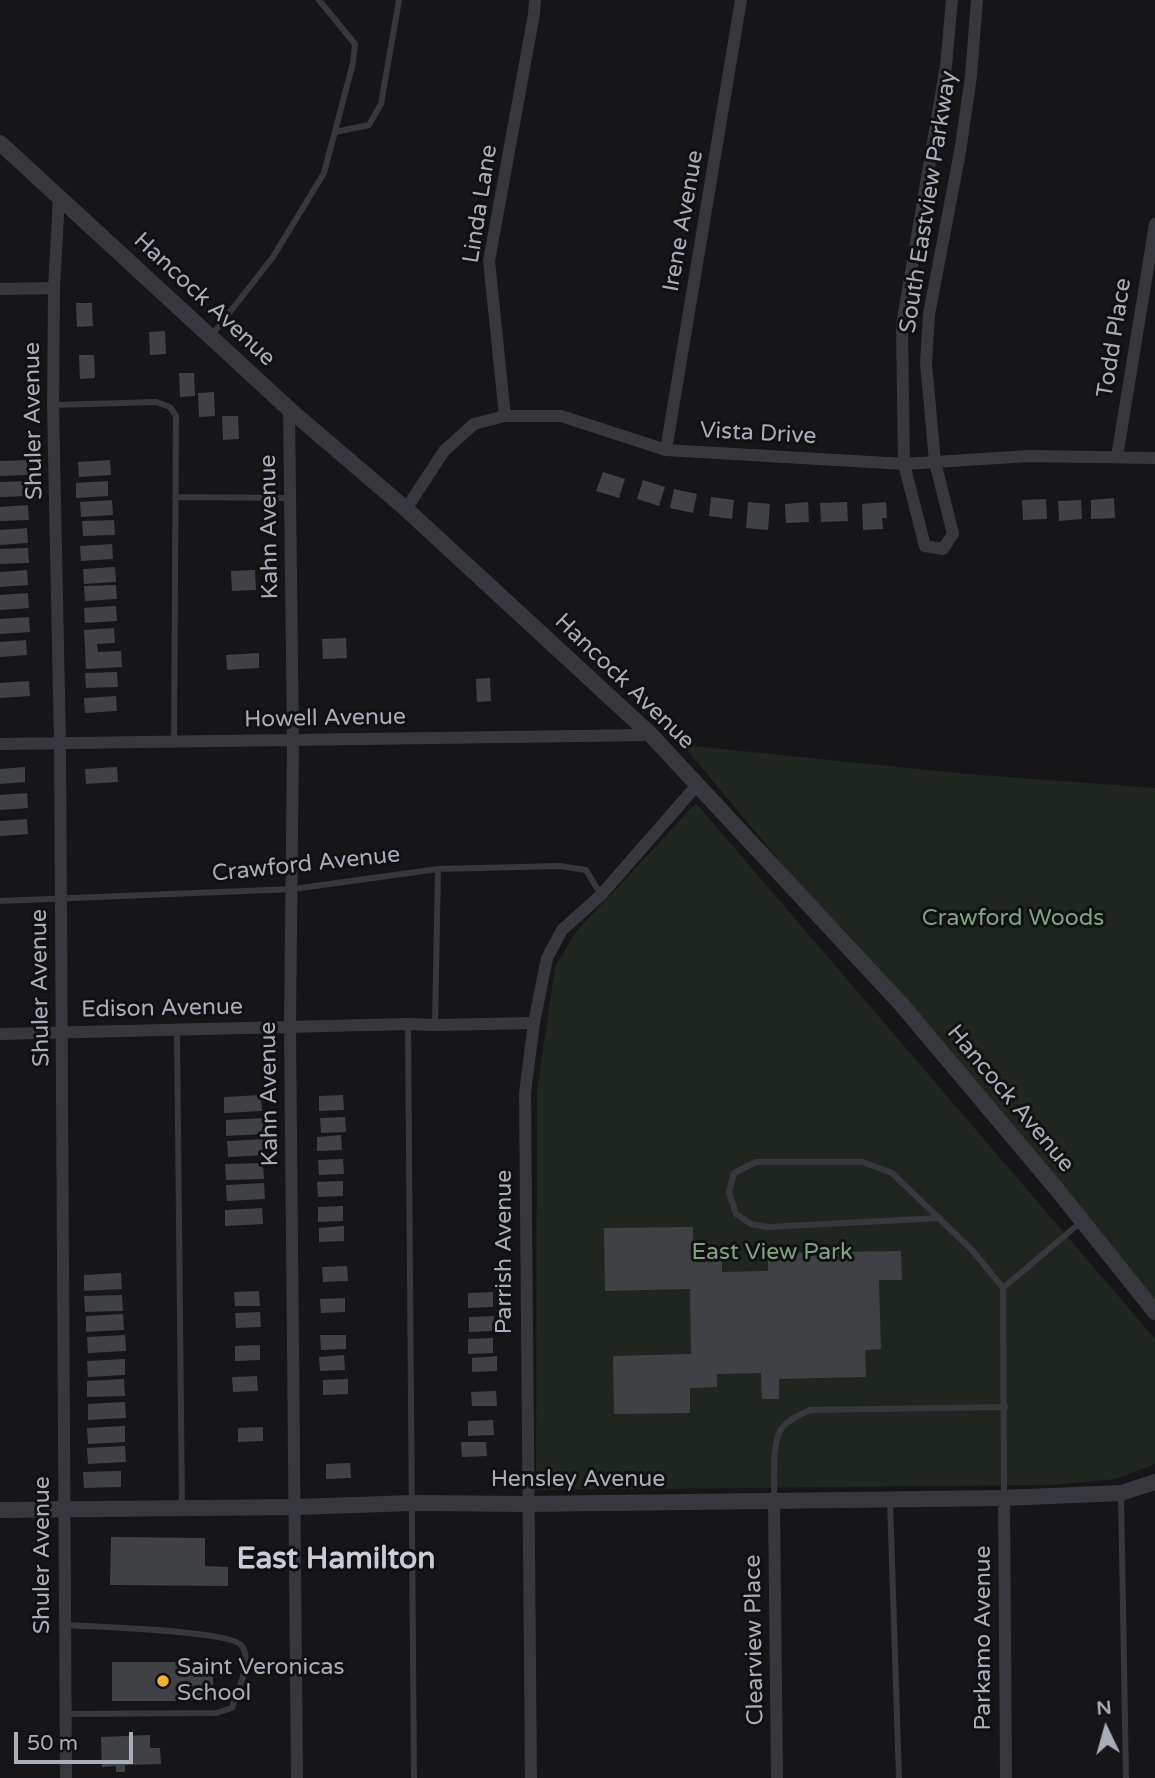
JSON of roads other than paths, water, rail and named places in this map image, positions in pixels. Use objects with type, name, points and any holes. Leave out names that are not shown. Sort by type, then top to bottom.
[{"type":"street","name":"Linda Lane","points":[[505,416],[489,261],[535,0]]},
{"type":"street","name":"Irene Avenue","points":[[666,450],[741,0]]},
{"type":"street","name":"South Eastview Parkway","points":[[952,0],[946,66],[902,325],[904,464],[925,546],[943,549],[953,534],[935,462],[926,363],[929,314],[960,152],[971,76],[977,0]]},
{"type":"street","name":"Hancock Avenue","points":[[0,143],[289,409],[406,509],[651,735],[901,1004],[1055,1187],[1155,1312]]},
{"type":"street","name":"Shuler Avenue","points":[[59,197],[54,288],[53,405],[63,1032],[66,1778]]},
{"type":"street","name":"Todd Place","points":[[1117,457],[1155,224]]},
{"type":"street","points":[[0,289],[54,288]]},
{"type":"street","name":"Kahn Avenue","points":[[289,409],[293,741],[290,1026],[297,1778]]},
{"type":"street","name":"Vista Drive","points":[[406,509],[444,451],[474,424],[505,416],[561,416],[666,450],[904,464],[1029,456],[1155,458]]},
{"type":"street","name":"Howell Avenue","points":[[0,744],[651,735]]},
{"type":"street","name":"Parrish Avenue","points":[[531,1778],[525,1093],[534,1023],[547,958],[562,930],[601,895],[697,785]]},
{"type":"street","name":"Edison Avenue","points":[[0,1034],[534,1023]]},
{"type":"street","name":"Hensley Avenue","points":[[0,1510],[1004,1498],[1121,1493],[1155,1482]]},
{"type":"street","name":"Parkamo Avenue","points":[[1004,1498],[1006,1778]]},
{"type":"street","name":"Clearview Place","points":[[774,1501],[777,1778]]},
{"type":"lane","points":[[211,337],[273,257],[324,173],[353,63],[355,44],[319,0]]},
{"type":"lane","points":[[335,132],[369,125],[381,104],[399,0]]},
{"type":"lane","points":[[53,405],[156,402],[170,407],[176,416],[174,742]]},
{"type":"lane","points":[[175,497],[291,498]]},
{"type":"lane","name":"Crawford Avenue","points":[[0,901],[293,889],[439,869],[560,866],[586,870],[601,895]]},
{"type":"lane","points":[[435,1025],[439,869]]},
{"type":"lane","points":[[408,1024],[414,1778]]},
{"type":"lane","points":[[177,1031],[182,1508]]},
{"type":"lane","points":[[940,1218],[768,1227],[751,1224],[736,1214],[729,1192],[734,1173],[756,1162],[862,1161],[892,1173],[940,1218],[974,1251],[1003,1288],[1004,1498]]},
{"type":"lane","points":[[1003,1288],[1081,1222]]},
{"type":"lane","points":[[774,1501],[776,1442],[780,1430],[793,1418],[810,1410],[1005,1406]]},
{"type":"lane","points":[[1121,1493],[1126,1778]]},
{"type":"lane","points":[[890,1499],[899,1778]]},
{"type":"lane","points":[[64,1625],[202,1633],[236,1640],[242,1645],[245,1664],[232,1708],[224,1711],[191,1714],[66,1714]]},
{"type":"place","name":"Saint Veronicas School","points":[[163,1681]]},
{"type":"district","name":"East Hamilton","points":[[336,1560]]},
{"type":"park label","name":"Crawford Woods","points":[[1013,919]]},
{"type":"park label","name":"East View Park","points":[[772,1253]]}]
